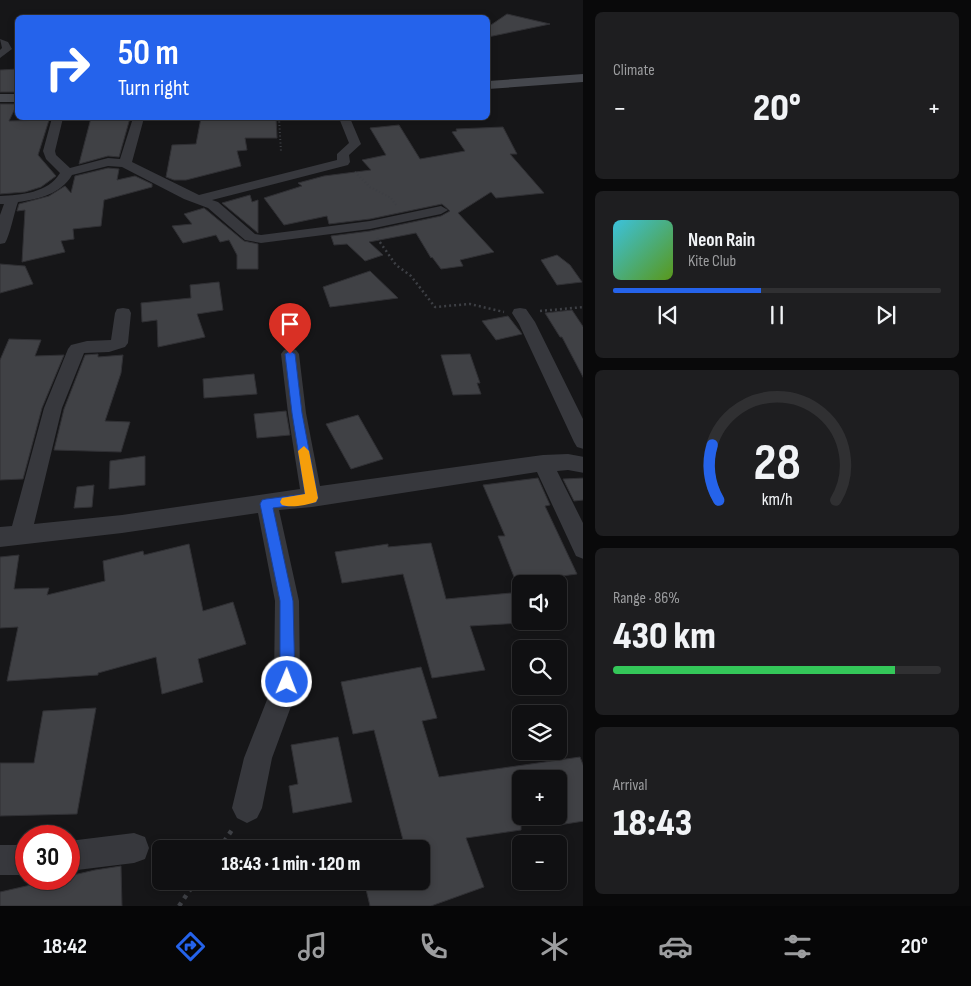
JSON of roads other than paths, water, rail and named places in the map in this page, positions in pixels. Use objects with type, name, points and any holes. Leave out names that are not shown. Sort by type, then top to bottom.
[{"type":"street","points":[[0,42],[5,44],[7,49],[0,56]]},
{"type":"street","points":[[490,85],[583,78]]},
{"type":"street","points":[[0,98],[15,98]]},
{"type":"street","points":[[57,120],[49,151],[50,156],[67,172]]},
{"type":"street","points":[[125,163],[138,120]]},
{"type":"street","points":[[201,200],[307,170],[344,162],[342,154],[355,144],[346,120]]},
{"type":"street","points":[[67,172],[108,162],[125,163],[162,183],[213,205],[250,237],[261,240],[370,225],[441,210]]},
{"type":"street","points":[[0,240],[6,200],[45,192],[59,184],[67,172]]},
{"type":"street","points":[[123,313],[119,343],[113,346],[82,347],[77,349],[53,408],[10,536],[122,524],[544,463],[568,462],[583,465]]},
{"type":"street","points":[[520,314],[527,322],[583,440]]},
{"type":"street","points":[[290,354],[297,413],[312,498]]},
{"type":"street","points":[[544,463],[583,547]]},
{"type":"street","points":[[247,808],[258,758],[287,682],[287,601],[266,504]]},
{"type":"street","points":[[80,855],[134,848]]},
{"type":"street","points":[[0,860],[15,860]]}]
